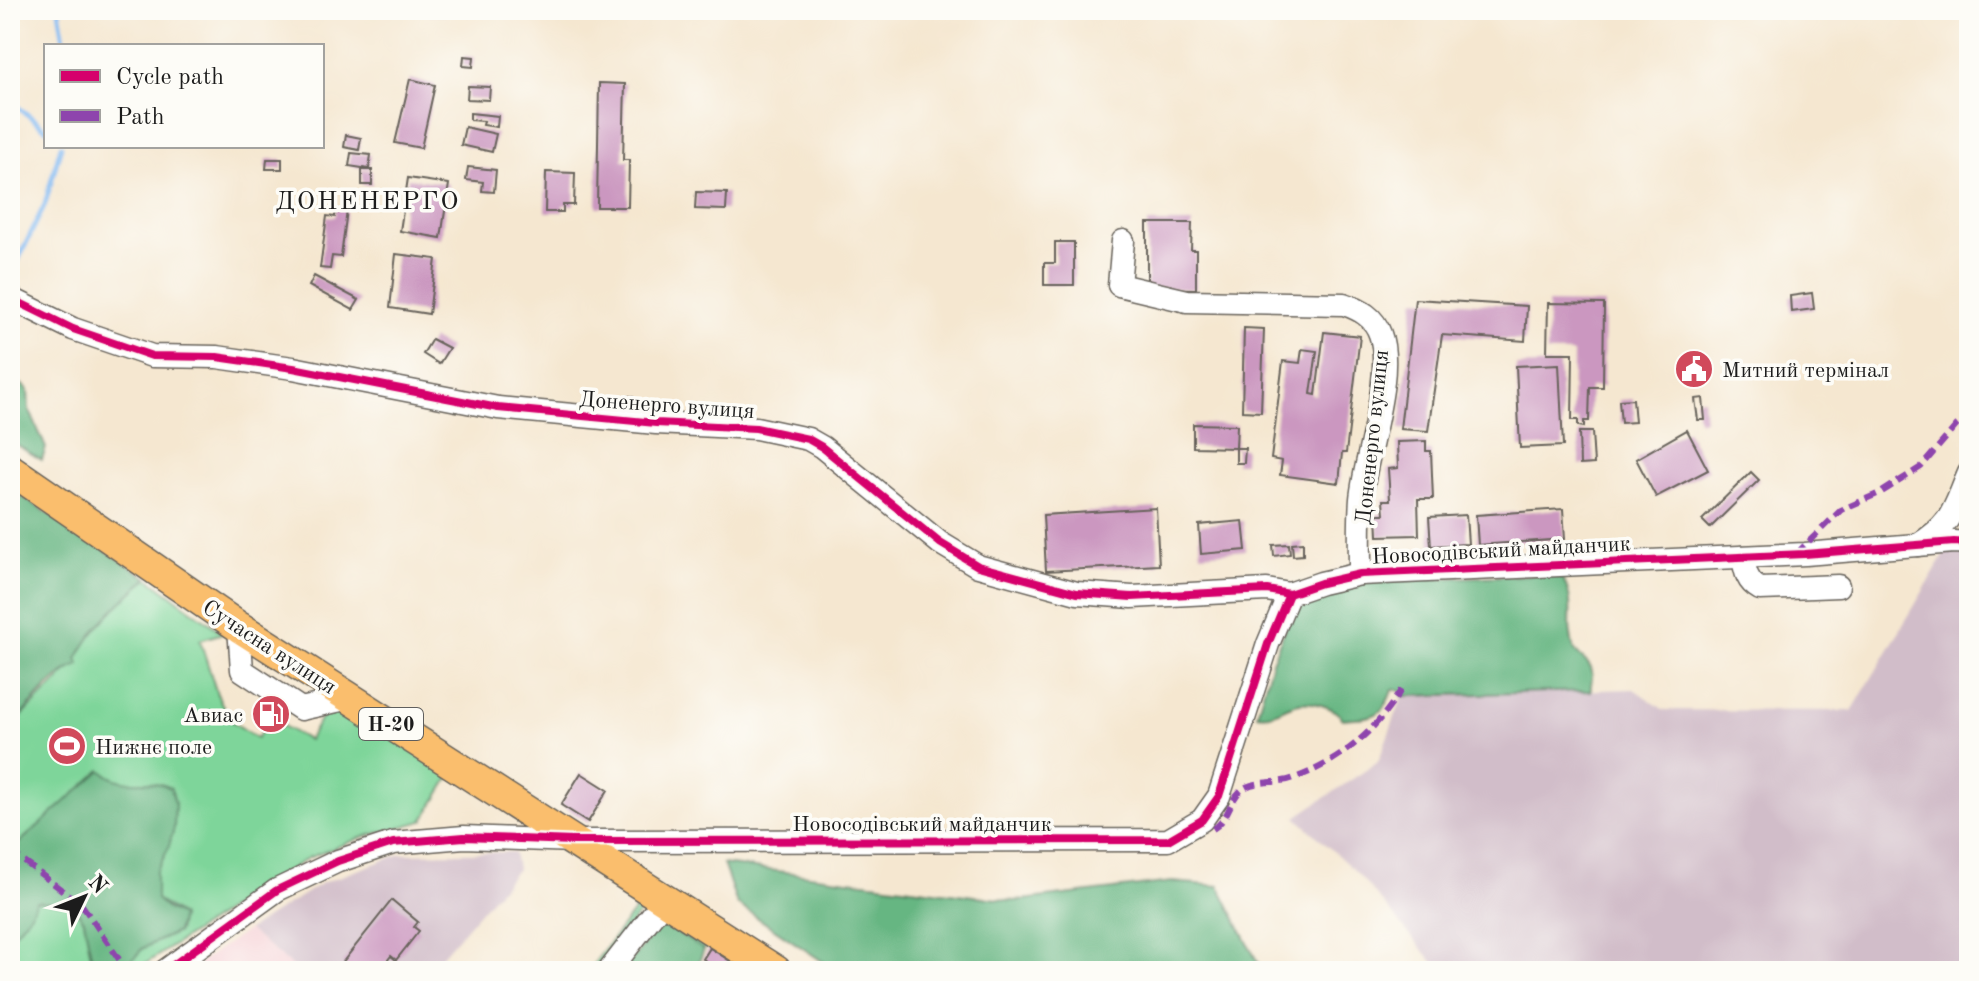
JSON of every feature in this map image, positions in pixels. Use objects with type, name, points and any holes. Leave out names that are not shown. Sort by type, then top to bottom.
[{"type":"main road","name":"Сучасна вулиця","points":[[10,469],[239,627],[776,971]]},
{"type":"street","name":"Доненерго вулиця","points":[[1123,241],[1119,285],[1187,301],[1344,304],[1360,310],[1373,320],[1381,336],[1384,359],[1361,498],[1360,574]]},
{"type":"street","name":"Доненерго вулиця","points":[[10,298],[73,329],[152,356],[217,357],[293,368],[498,408],[656,423],[726,425],[808,439],[940,543],[978,566],[1077,593],[1132,597],[1267,590],[1289,594]]},
{"type":"street","points":[[1918,545],[1948,521],[1969,473]]},
{"type":"street","name":"Новосодівський майданчик","points":[[165,971],[277,890],[351,856],[393,843],[464,837],[574,841],[1168,840],[1202,820],[1219,796],[1268,644],[1289,594],[1360,574],[1743,557],[1969,543]]},
{"type":"street","points":[[1808,587],[1816,582],[1823,571],[1826,552]]},
{"type":"street","points":[[1743,557],[1747,576],[1752,585],[1760,589],[1838,586]]},
{"type":"street","points":[[609,971],[664,900]]},
{"type":"shaded area","points":[[1969,523],[1969,971],[1441,971],[1358,874],[1296,817],[1378,762],[1403,696],[1634,689],[1664,710],[1852,711],[1947,551]]},
{"type":"shaded area","points":[[514,852],[517,869],[429,971],[298,971],[248,930],[322,883],[401,854]]},
{"type":"shaded area","points":[[248,930],[298,971],[187,971]]},
{"type":"green space","points":[[10,374],[28,390],[29,409],[46,448],[42,460],[10,441]]},
{"type":"green space","points":[[10,489],[148,578],[108,615],[91,636],[77,659],[80,665],[52,682],[10,728]]},
{"type":"green space","points":[[1560,574],[1569,594],[1574,648],[1591,668],[1591,691],[1403,696],[1401,690],[1392,690],[1384,707],[1368,717],[1343,719],[1330,708],[1304,702],[1274,713],[1257,714],[1272,661],[1295,605],[1309,596],[1361,581]]},
{"type":"green space","points":[[148,578],[223,633],[200,640],[217,694],[230,720],[257,738],[271,719],[308,740],[324,713],[341,707],[453,772],[423,821],[363,837],[308,858],[134,971],[118,971],[143,948],[178,932],[181,916],[156,899],[156,872],[168,849],[144,782],[121,781],[101,771],[10,851],[10,728],[72,667],[86,641],[107,614]]},
{"type":"green space","points":[[101,770],[119,780],[152,782],[171,788],[175,803],[174,828],[156,872],[156,899],[181,916],[177,932],[143,948],[118,971],[94,971],[84,920],[72,905],[36,901],[31,913],[10,939],[10,851]]},
{"type":"green space","points":[[723,864],[1014,901],[1172,882],[1219,886],[1262,971],[837,971],[737,904]]},
{"type":"green space","points":[[36,900],[72,905],[84,920],[94,971],[10,971],[10,939]]},
{"type":"green space","points":[[642,901],[646,904],[595,971],[588,971]]},
{"type":"green space","points":[[661,914],[710,941],[704,950],[662,923],[658,925]]},
{"type":"green space","points":[[662,923],[704,950],[695,971],[622,971]]},
{"type":"building","points":[[428,10],[447,10],[446,15],[428,15]]},
{"type":"building","points":[[464,56],[474,57],[473,67],[463,66]]},
{"type":"building","points":[[410,79],[435,85],[421,148],[395,143]]},
{"type":"building","points":[[599,83],[625,84],[623,160],[629,160],[628,207],[597,207]]},
{"type":"building","points":[[468,86],[490,87],[489,100],[467,99]]},
{"type":"building","points":[[470,113],[498,116],[497,127],[483,125],[484,121],[470,120]]},
{"type":"building","points":[[465,127],[496,134],[492,152],[461,145]]},
{"type":"building","points":[[346,135],[361,138],[359,150],[344,147]]},
{"type":"building","points":[[351,153],[371,155],[369,169],[349,166]]},
{"type":"building","points":[[267,159],[282,159],[282,169],[266,169]]},
{"type":"building","points":[[468,167],[496,170],[494,192],[482,191],[483,182],[466,180]]},
{"type":"building","points":[[362,170],[372,170],[372,185],[362,185]]},
{"type":"building","points":[[546,172],[575,173],[574,205],[563,205],[563,212],[545,212]]},
{"type":"building","points":[[408,178],[449,184],[441,238],[400,231]]},
{"type":"building","points":[[696,192],[727,193],[726,210],[695,209]]},
{"type":"building","points":[[336,209],[347,210],[341,257],[332,256],[330,269],[320,268],[327,216],[335,217]]},
{"type":"building","points":[[1147,223],[1192,223],[1191,250],[1196,250],[1196,289],[1147,288]]},
{"type":"building","points":[[1055,242],[1074,242],[1074,285],[1044,285],[1044,263],[1055,263]]},
{"type":"building","points":[[396,254],[436,259],[429,314],[390,308]]},
{"type":"building","points":[[314,276],[359,300],[353,310],[309,286]]},
{"type":"building","points":[[1812,293],[1814,309],[1791,312],[1790,296]]},
{"type":"building","points":[[1415,299],[1527,306],[1525,341],[1442,335],[1428,431],[1400,429]]},
{"type":"building","points":[[1548,303],[1604,304],[1603,387],[1590,387],[1589,421],[1584,421],[1584,427],[1578,426],[1578,420],[1572,420],[1573,353],[1547,353]]},
{"type":"building","points":[[1244,328],[1264,329],[1261,412],[1242,411]]},
{"type":"building","points":[[1324,332],[1360,336],[1346,453],[1342,453],[1339,483],[1280,475],[1282,461],[1271,459],[1283,361],[1300,363],[1302,349],[1317,351],[1311,394],[1316,395]]},
{"type":"building","points":[[432,339],[449,348],[439,364],[423,354]]},
{"type":"building","points":[[1559,364],[1563,446],[1520,448],[1516,366]]},
{"type":"building","points":[[619,396],[633,396],[633,403],[619,404]]},
{"type":"building","points":[[1703,398],[1705,420],[1698,420],[1695,399]]},
{"type":"building","points":[[1633,399],[1635,422],[1621,423],[1619,400]]},
{"type":"building","points":[[1193,424],[1237,425],[1236,448],[1193,447]]},
{"type":"building","points":[[1687,430],[1708,470],[1656,497],[1636,459]]},
{"type":"building","points":[[1579,432],[1592,432],[1594,464],[1580,465]]},
{"type":"building","points":[[1426,441],[1426,451],[1431,451],[1433,499],[1418,499],[1419,535],[1378,536],[1377,514],[1384,514],[1383,500],[1390,500],[1388,469],[1398,468],[1397,442]]},
{"type":"building","points":[[1236,448],[1245,448],[1244,463],[1236,463]]},
{"type":"building","points":[[1751,472],[1759,480],[1710,528],[1702,520]]},
{"type":"building","points":[[1156,508],[1159,565],[1046,571],[1043,515]]},
{"type":"building","points":[[1563,509],[1565,539],[1478,545],[1476,515]]},
{"type":"building","points":[[1466,515],[1468,544],[1431,546],[1429,517]]},
{"type":"building","points":[[1243,521],[1246,550],[1201,554],[1199,525]]},
{"type":"building","points":[[1303,542],[1303,555],[1293,556],[1292,543]]},
{"type":"building","points":[[1289,544],[1290,554],[1274,556],[1273,545]]},
{"type":"building","name":"Авиас","points":[[267,697],[288,711],[275,731],[253,716]]},
{"type":"building","points":[[581,773],[608,790],[588,822],[561,805]]},
{"type":"building","points":[[392,900],[418,922],[414,927],[419,931],[396,960],[391,956],[379,971],[351,971],[342,963]]},
{"type":"building","points":[[710,948],[736,965],[732,971],[722,971],[703,959]]},
{"type":"waterway","points":[[59,10],[65,44]]},
{"type":"waterway","points":[[10,101],[44,127]]},
{"type":"waterway","points":[[10,277],[45,204],[60,148]]},
{"type":"marked path","points":[[1796,554],[1841,510],[1882,492],[1921,467],[1969,415]]},
{"type":"marked path","points":[[1213,829],[1246,787],[1294,778],[1341,754],[1380,719],[1401,690]]},
{"type":"marked path","points":[[10,851],[82,905],[127,971]]},
{"type":"cycle path","points":[[10,298],[73,329],[152,356],[217,357],[293,368],[498,408],[656,423],[756,428],[808,439],[940,543],[978,566],[1077,593],[1132,597],[1267,590],[1289,594]]},
{"type":"cycle path","points":[[165,971],[277,890],[338,861],[393,843],[464,837],[574,841],[1168,840],[1202,820],[1219,796],[1268,644],[1289,594],[1321,583],[1360,574],[1805,554],[1969,543]]},
{"type":"place","name":"Митний термінал","points":[[1694,369]]},
{"type":"place","name":"Авиас","points":[[271,714]]},
{"type":"place","name":"Нижнє поле","points":[[67,746]]},
{"type":"district","name":"ДОНЕНЕРГО","points":[[368,200]]}]
